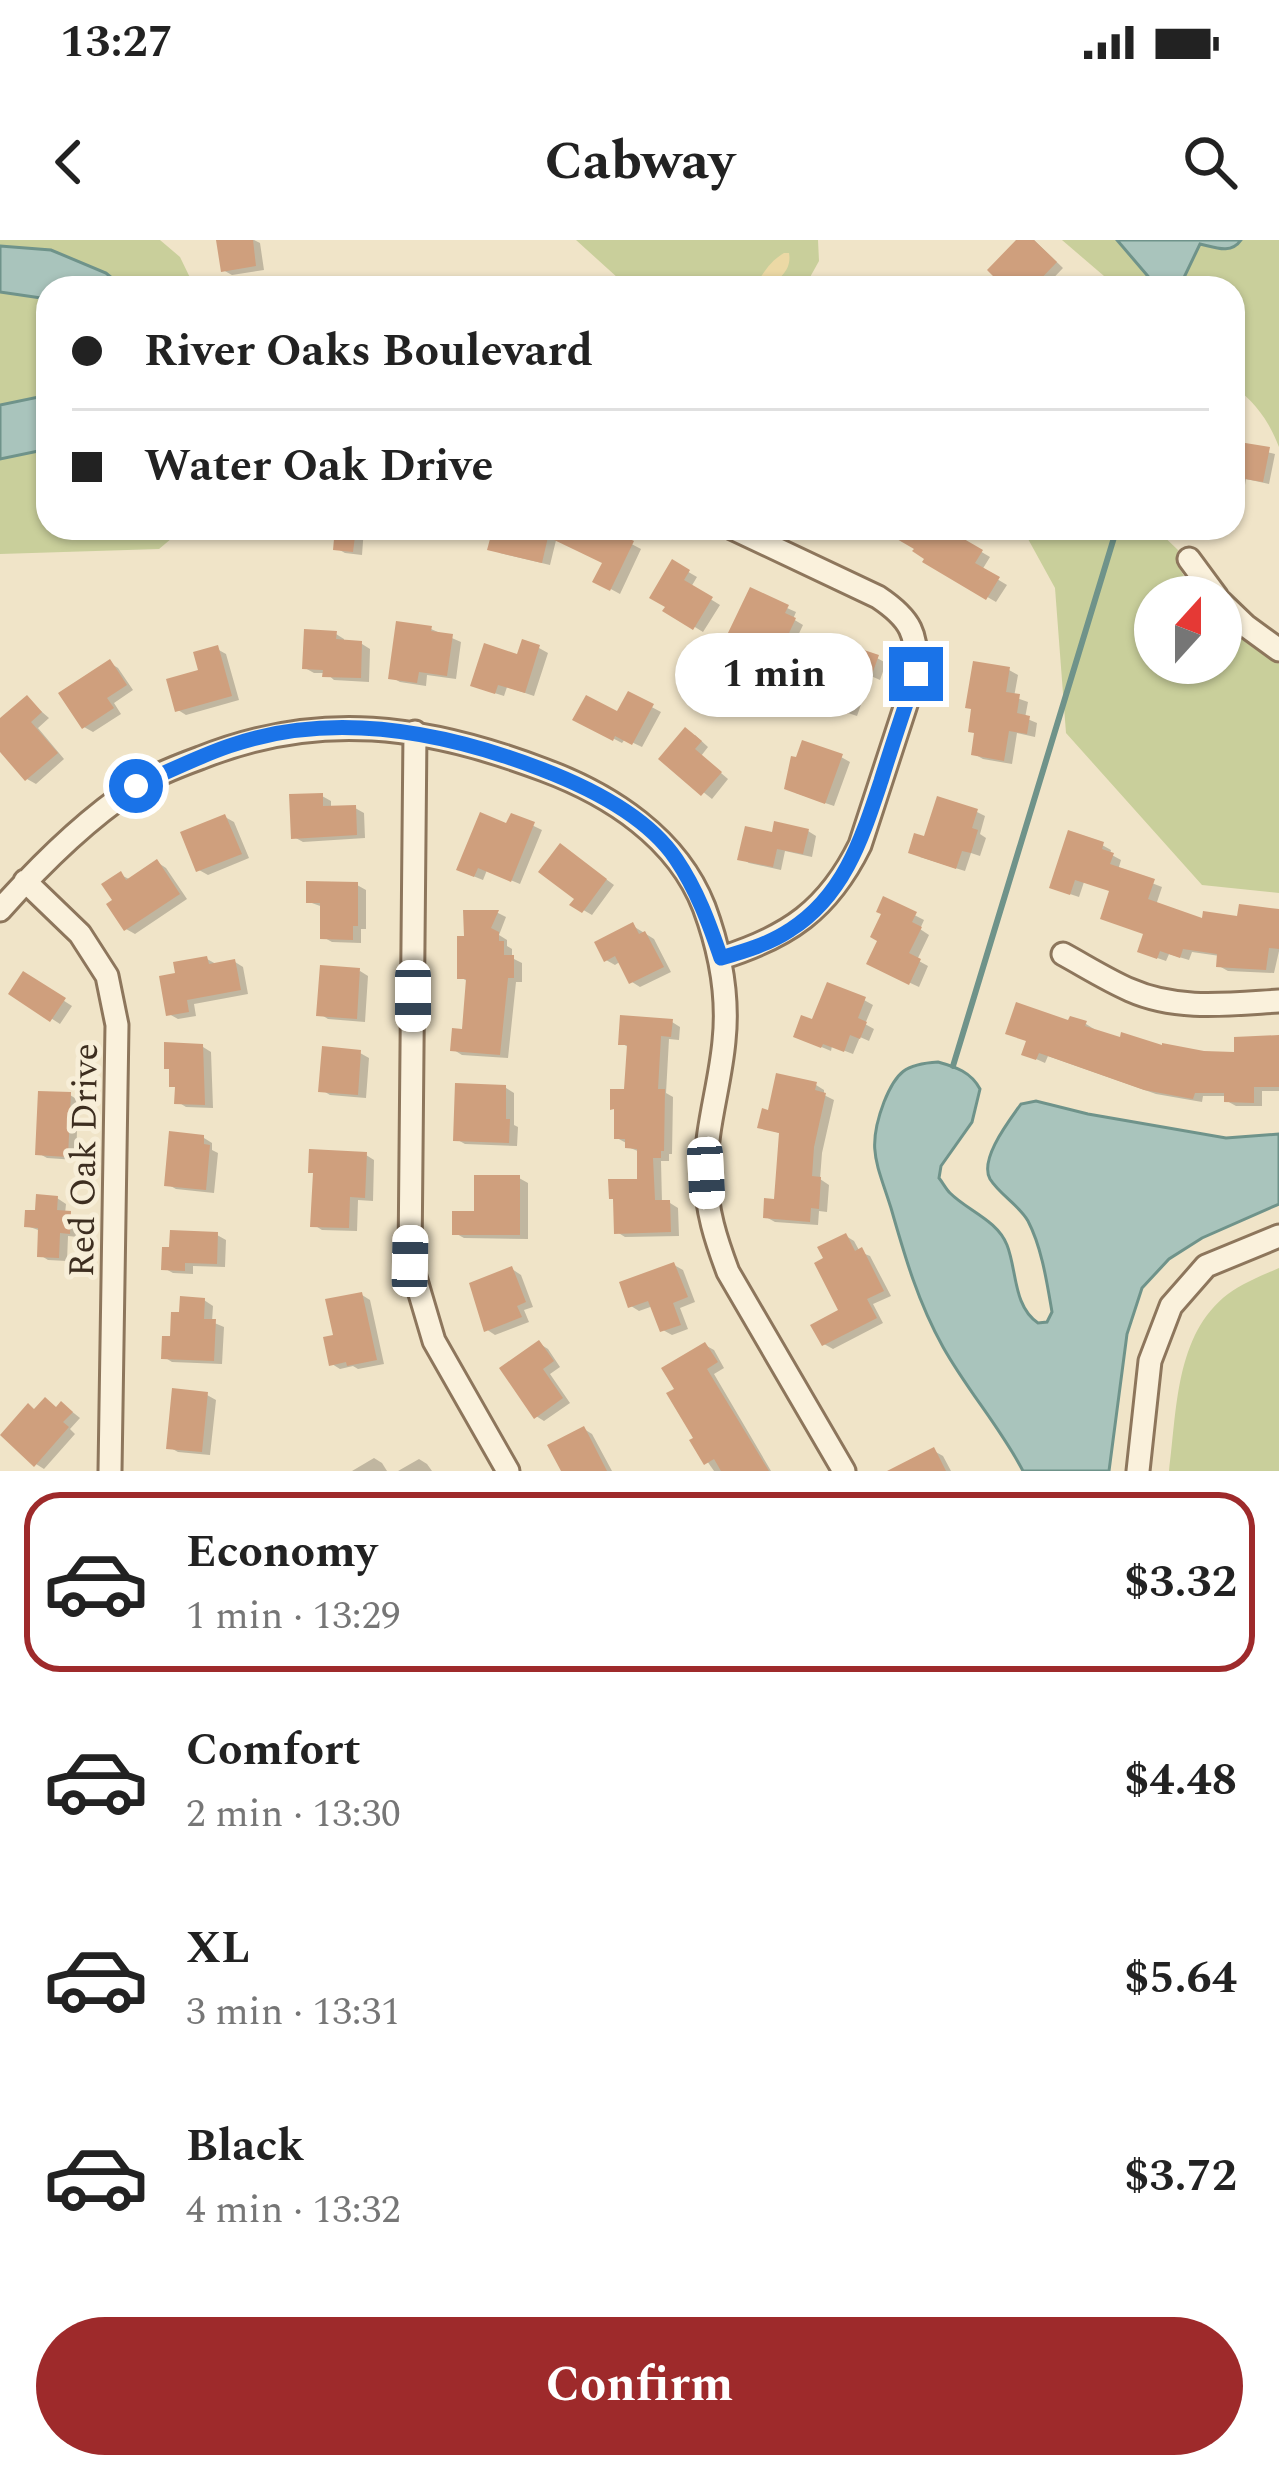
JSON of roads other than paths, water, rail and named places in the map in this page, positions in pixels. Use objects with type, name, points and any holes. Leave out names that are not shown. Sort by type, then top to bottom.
[{"type":"street","points":[[721,958],[790,931],[837,885],[860,844],[916,674],[911,628],[898,610],[778,540]]},
{"type":"street","points":[[1189,559],[1202,576]]},
{"type":"street","points":[[1242,619],[1279,650]]},
{"type":"street","points":[[0,910],[81,828],[136,786],[233,744],[286,733],[360,726],[416,732],[495,751],[575,782],[628,812],[674,855],[702,902],[721,958],[724,1039],[706,1173],[716,1240],[728,1272],[844,1471]]},
{"type":"street","points":[[416,732],[410,1261],[434,1341],[508,1471]]},
{"type":"street","name":"Red Oak Drive","points":[[26,881],[80,934],[106,976],[118,1025],[110,1471]]},
{"type":"street","points":[[1063,954],[1131,991],[1170,1002],[1211,1006],[1279,1000]]},
{"type":"street","points":[[1138,1471],[1150,1361],[1171,1306],[1206,1266],[1279,1236]]},
{"type":"water","points":[[1117,240],[1241,240],[1227,249],[1200,244],[1185,276],[1148,276]]},
{"type":"water","points":[[0,246],[51,250],[110,276],[36,276],[36,297],[0,292]]},
{"type":"water","points":[[36,398],[36,452],[0,459],[0,405]]},
{"type":"water","points":[[938,1062],[962,1071],[980,1089],[972,1122],[941,1166],[939,1178],[1002,1236],[1024,1307],[1038,1323],[1047,1322],[1052,1312],[1037,1243],[1024,1215],[994,1185],[988,1171],[997,1140],[1021,1104],[1036,1101],[1226,1138],[1279,1134],[1279,1204],[1202,1238],[1169,1259],[1142,1288],[1127,1334],[1109,1471],[1023,1471],[952,1363],[926,1313],[881,1179],[875,1144],[893,1083],[910,1068]]},
{"type":"waterway","points":[[953,1066],[1113,540]]}]
